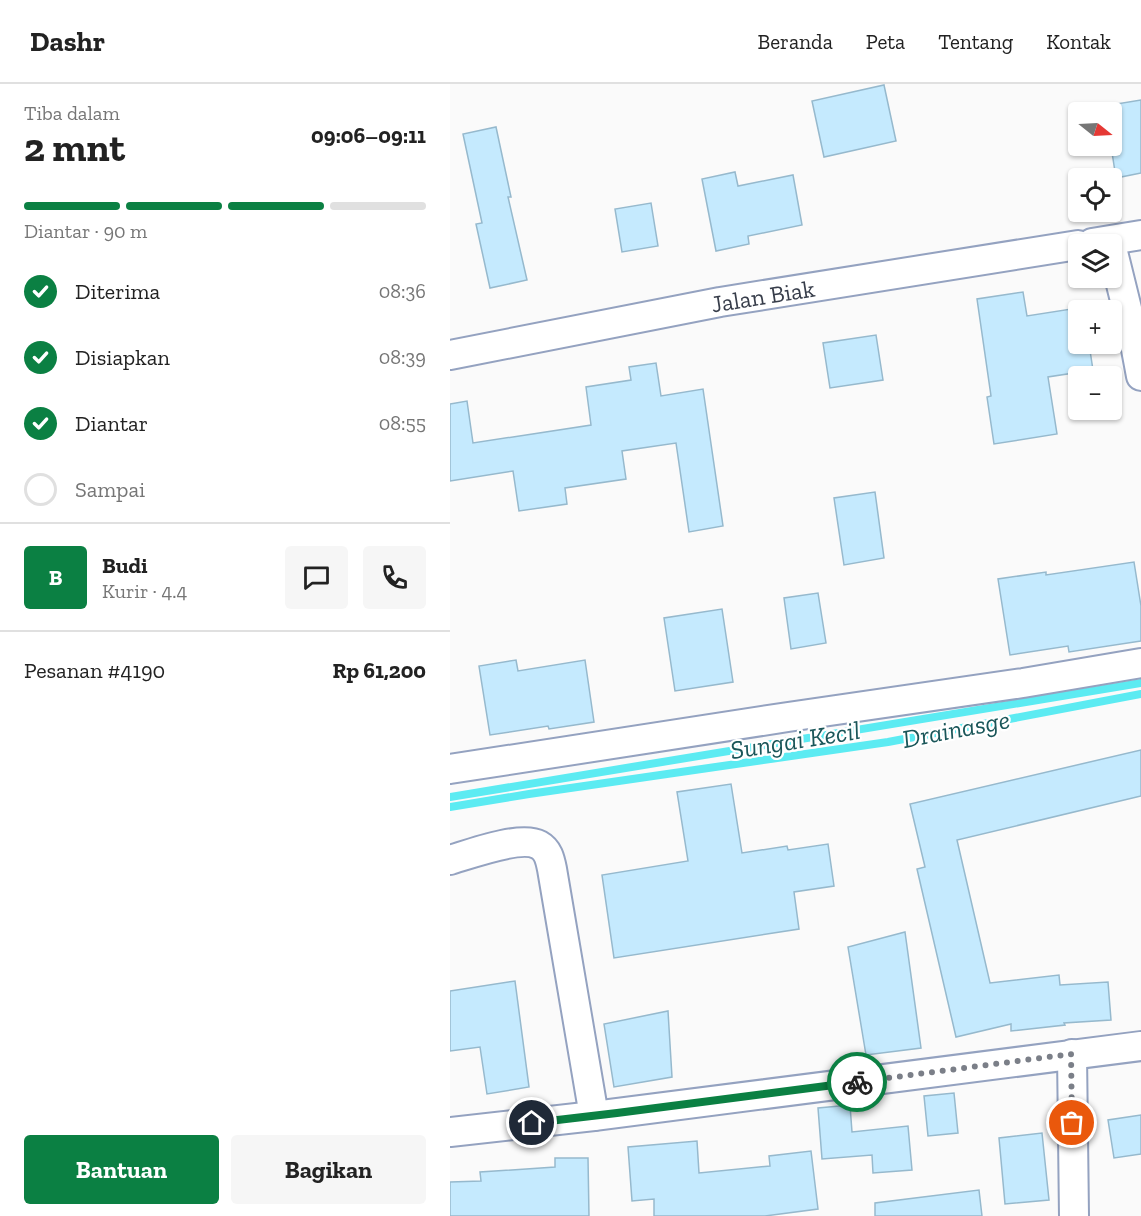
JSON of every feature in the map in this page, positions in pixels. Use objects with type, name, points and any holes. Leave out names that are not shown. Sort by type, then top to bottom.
[{"type":"street","points":[[1122,240],[1141,235]]},
{"type":"street","name":"Jalan Biak","points":[[450,355],[720,302],[1068,247]]},
{"type":"street","points":[[1118,288],[1133,333],[1141,376]]},
{"type":"street","points":[[450,769],[1023,683],[1141,663]]},
{"type":"street","points":[[450,860],[505,844],[524,842],[539,845],[550,858],[594,1116]]},
{"type":"street","points":[[450,1132],[594,1116],[1141,1046]]},
{"type":"street","points":[[1071,1054],[1074,1216]]},
{"type":"building","points":[[884,85],[896,141],[824,157],[812,101]]},
{"type":"building","points":[[1141,100],[1141,173],[1122,177],[1122,168],[1114,168],[1113,156],[1122,156],[1122,103]]},
{"type":"building","points":[[496,127],[511,197],[508,197],[527,280],[490,288],[476,224],[482,223],[463,134]]},
{"type":"building","points":[[735,172],[738,186],[793,175],[802,225],[748,236],[749,244],[716,251],[702,179]]},
{"type":"building","points":[[651,203],[658,246],[622,252],[615,209]]},
{"type":"building","points":[[1023,292],[1027,316],[1068,310],[1068,354],[1091,354],[1092,366],[1068,366],[1068,374],[1048,377],[1057,434],[994,444],[987,397],[991,396],[977,299]]},
{"type":"building","points":[[876,335],[883,380],[830,388],[823,343]]},
{"type":"building","points":[[656,363],[661,396],[703,389],[723,526],[689,532],[676,443],[622,451],[626,479],[565,488],[567,504],[519,511],[513,471],[450,481],[450,404],[467,401],[473,443],[591,425],[586,387],[631,380],[629,367]]},
{"type":"building","points":[[875,492],[884,558],[844,565],[834,498]]},
{"type":"building","points":[[1134,562],[1141,606],[1141,641],[1069,652],[1068,646],[1010,655],[998,579],[1046,572],[1046,575]]},
{"type":"building","points":[[818,593],[826,643],[791,649],[784,598]]},
{"type":"building","points":[[722,609],[733,682],[675,691],[664,618]]},
{"type":"building","points":[[516,660],[518,671],[585,660],[594,722],[490,735],[479,666]]},
{"type":"building","points":[[1141,750],[1141,796],[957,840],[990,983],[1059,975],[1060,985],[1108,982],[1111,1020],[1064,1023],[1065,1025],[1011,1031],[1011,1024],[956,1037],[917,869],[925,867],[910,804]]},
{"type":"building","points":[[731,784],[742,853],[787,846],[788,850],[828,844],[834,886],[794,892],[799,929],[614,958],[602,875],[688,861],[677,792]]},
{"type":"building","points":[[905,932],[921,1048],[866,1055],[848,947]]},
{"type":"building","points":[[515,981],[529,1087],[487,1094],[480,1047],[450,1051],[450,991]]},
{"type":"building","points":[[668,1011],[672,1077],[614,1087],[604,1024]]},
{"type":"building","points":[[954,1093],[958,1133],[928,1136],[924,1096]]},
{"type":"building","points":[[850,1105],[852,1132],[908,1126],[912,1170],[873,1173],[872,1155],[822,1159],[818,1108]]},
{"type":"building","points":[[1141,1115],[1141,1154],[1114,1158],[1108,1120]]},
{"type":"building","points":[[1042,1133],[1049,1200],[1005,1204],[999,1138]]},
{"type":"building","points":[[697,1141],[699,1173],[770,1166],[769,1156],[811,1151],[818,1209],[765,1216],[654,1216],[654,1199],[632,1201],[628,1147]]},
{"type":"building","points":[[555,1158],[588,1158],[589,1216],[450,1216],[450,1182],[481,1181],[480,1172],[555,1167]]},
{"type":"building","points":[[979,1190],[982,1216],[875,1216],[875,1203]]},
{"type":"waterway","name":"Sungai Kecil","points":[[450,797],[1141,683]]},
{"type":"waterway","name":"Drainasge","points":[[450,807],[888,742],[1141,694]]},
{"type":"way so far","points":[[857,1082],[1071,1054],[1072,1123]]},
{"type":"route","points":[[532,1123],[857,1082]]}]
